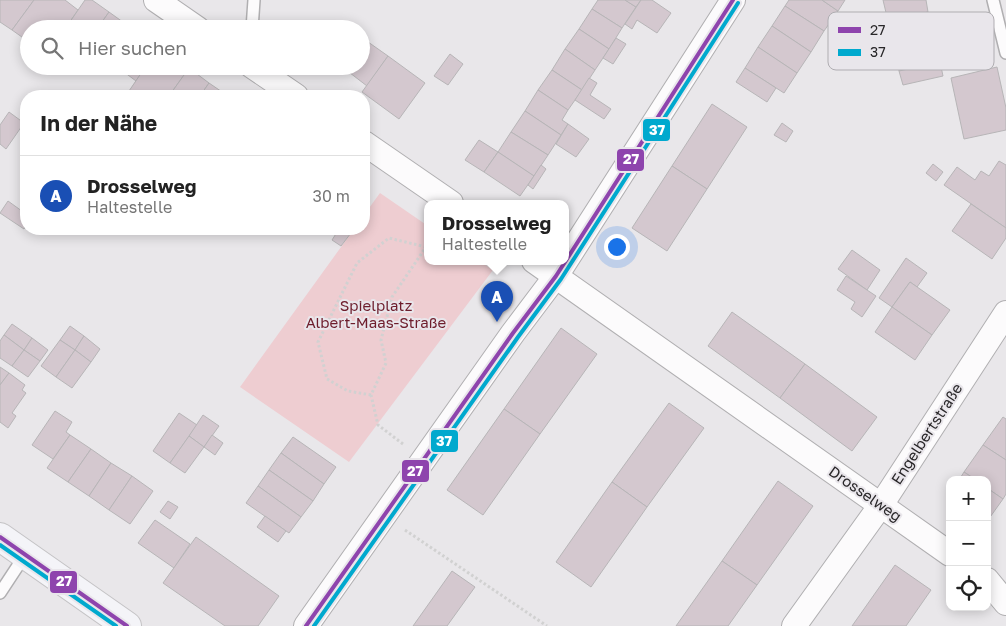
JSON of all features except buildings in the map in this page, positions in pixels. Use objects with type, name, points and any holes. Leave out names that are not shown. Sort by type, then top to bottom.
[{"type":"main road","points":[[0,537],[127,626]]},
{"type":"street","points":[[156,0],[185,20]]},
{"type":"street","points":[[569,256],[732,0]]},
{"type":"street","points":[[265,75],[287,90]]},
{"type":"street","points":[[370,147],[447,200]]},
{"type":"street","name":"Drosselweg","points":[[540,265],[946,551]]},
{"type":"street","points":[[306,626],[563,265]]},
{"type":"street","name":"Engelbertstraße","points":[[794,626],[881,505],[1006,313]]},
{"type":"street","points":[[991,585],[1006,603]]},
{"type":"lane","points":[[253,20],[254,0]]},
{"type":"lane","points":[[993,0],[1006,53]]},
{"type":"lane","points":[[0,593],[25,555]]},
{"type":"path","points":[[371,395],[348,391],[327,379],[318,342],[357,263],[389,238],[424,245]]},
{"type":"path","points":[[423,460],[378,424],[371,395],[386,363],[382,340],[392,297],[424,250]]},
{"type":"path","points":[[384,516],[547,626]]},
{"type":"green space","name":"Spielplatz Albert-Maas-Straße","points":[[380,193],[424,223],[424,265],[485,265],[493,270],[349,462],[240,387],[350,235],[370,235],[370,207]]},
{"type":"transit line","name":"27","points":[[569,256],[733,0]]},
{"type":"transit line","name":"37","points":[[314,626],[561,279],[738,3]]},
{"type":"transit line","name":"27","points":[[306,626],[563,265]]},
{"type":"transit line","name":"27","points":[[0,537],[127,626]]},
{"type":"transit line","name":"37","points":[[0,545],[116,626]]},
{"type":"place","name":"Drosselweg","points":[[497,322]]}]
